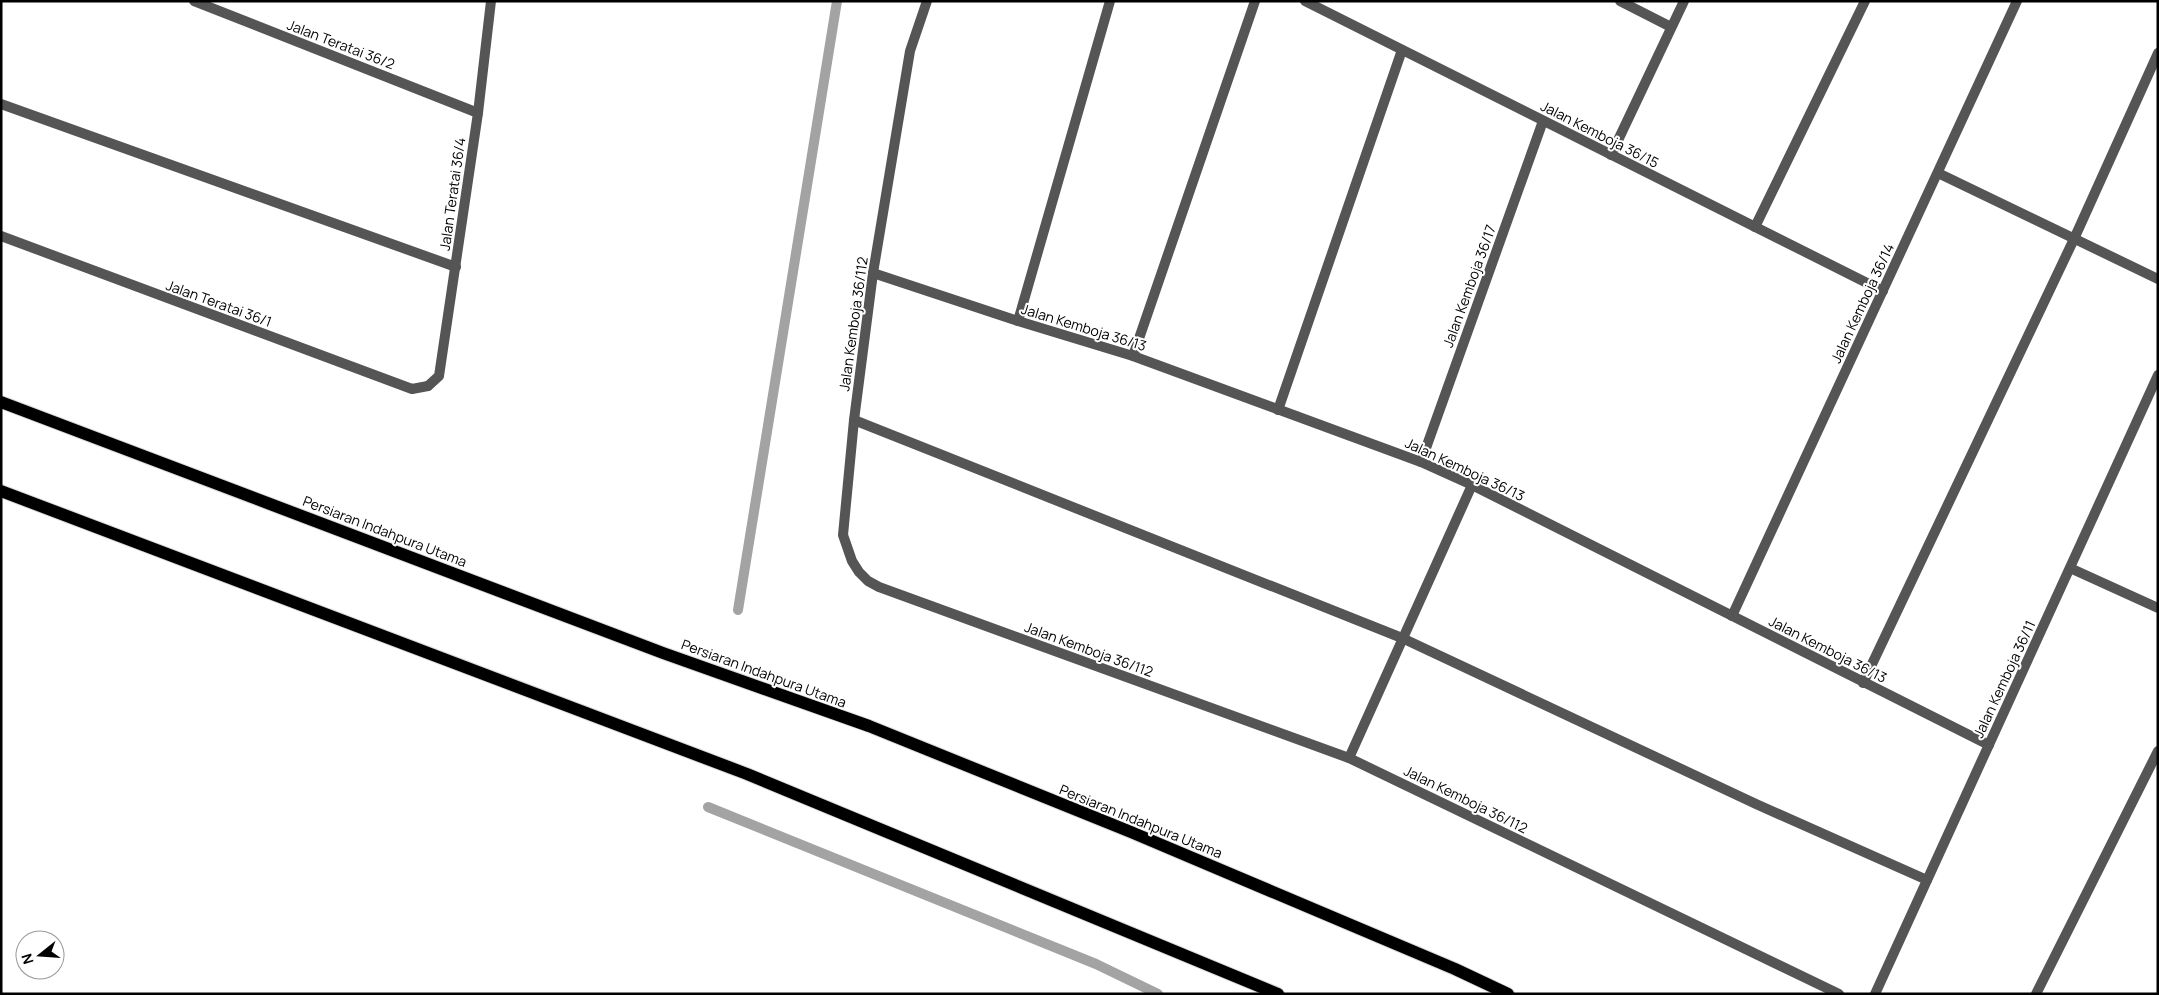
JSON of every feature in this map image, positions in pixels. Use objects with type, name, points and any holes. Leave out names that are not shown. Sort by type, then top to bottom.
[{"type":"main road","name":"Persiaran Indahpura Utama","points":[[1,402],[663,653],[869,726],[1131,832],[1455,969],[1508,994]]},
{"type":"main road","points":[[1,491],[747,774],[1278,994]]},
{"type":"street","name":"Jalan Teratai 36/2","points":[[194,1],[478,112]]},
{"type":"street","name":"Jalan Teratai 36/4","points":[[428,386],[440,376],[492,1]]},
{"type":"street","name":"Jalan Kemboja 36/112","points":[[927,1],[910,51],[873,273],[854,420],[844,535],[852,561],[858,572],[868,581],[1348,758],[1839,994]]},
{"type":"street","points":[[1018,321],[1110,1]]},
{"type":"street","points":[[1133,356],[1255,1]]},
{"type":"street","name":"Jalan Kemboja 36/15","points":[[1305,1],[1883,291]]},
{"type":"street","points":[[1620,1],[1671,27]]},
{"type":"street","points":[[1611,155],[1684,1]]},
{"type":"street","points":[[1755,227],[1865,1]]},
{"type":"street","name":"Jalan Kemboja 36/14","points":[[1732,616],[2017,1]]},
{"type":"street","points":[[1278,410],[1402,50]]},
{"type":"street","points":[[1863,683],[2074,239],[2158,54]]},
{"type":"street","points":[[1,104],[456,267]]},
{"type":"street","name":"Jalan Kemboja 36/17","points":[[1421,462],[1543,121]]},
{"type":"street","points":[[1938,173],[2158,278]]},
{"type":"street","name":"Jalan Teratai 36/1","points":[[1,236],[412,390],[428,386]]},
{"type":"street","name":"Jalan Kemboja 36/13","points":[[873,273],[1018,321],[1133,356],[1421,462],[1472,485],[1989,745]]},
{"type":"street","name":"Jalan Kemboja 36/11","points":[[1875,994],[2158,375]]},
{"type":"street","points":[[854,420],[1402,638],[1756,804],[1927,880]]},
{"type":"street","points":[[1348,758],[1472,485]]},
{"type":"street","points":[[2070,568],[2158,608]]},
{"type":"street","points":[[2036,994],[2158,751]]},
{"type":"waterway","points":[[738,610],[837,1]]},
{"type":"waterway","points":[[708,807],[1096,964],[1158,994]]}]
